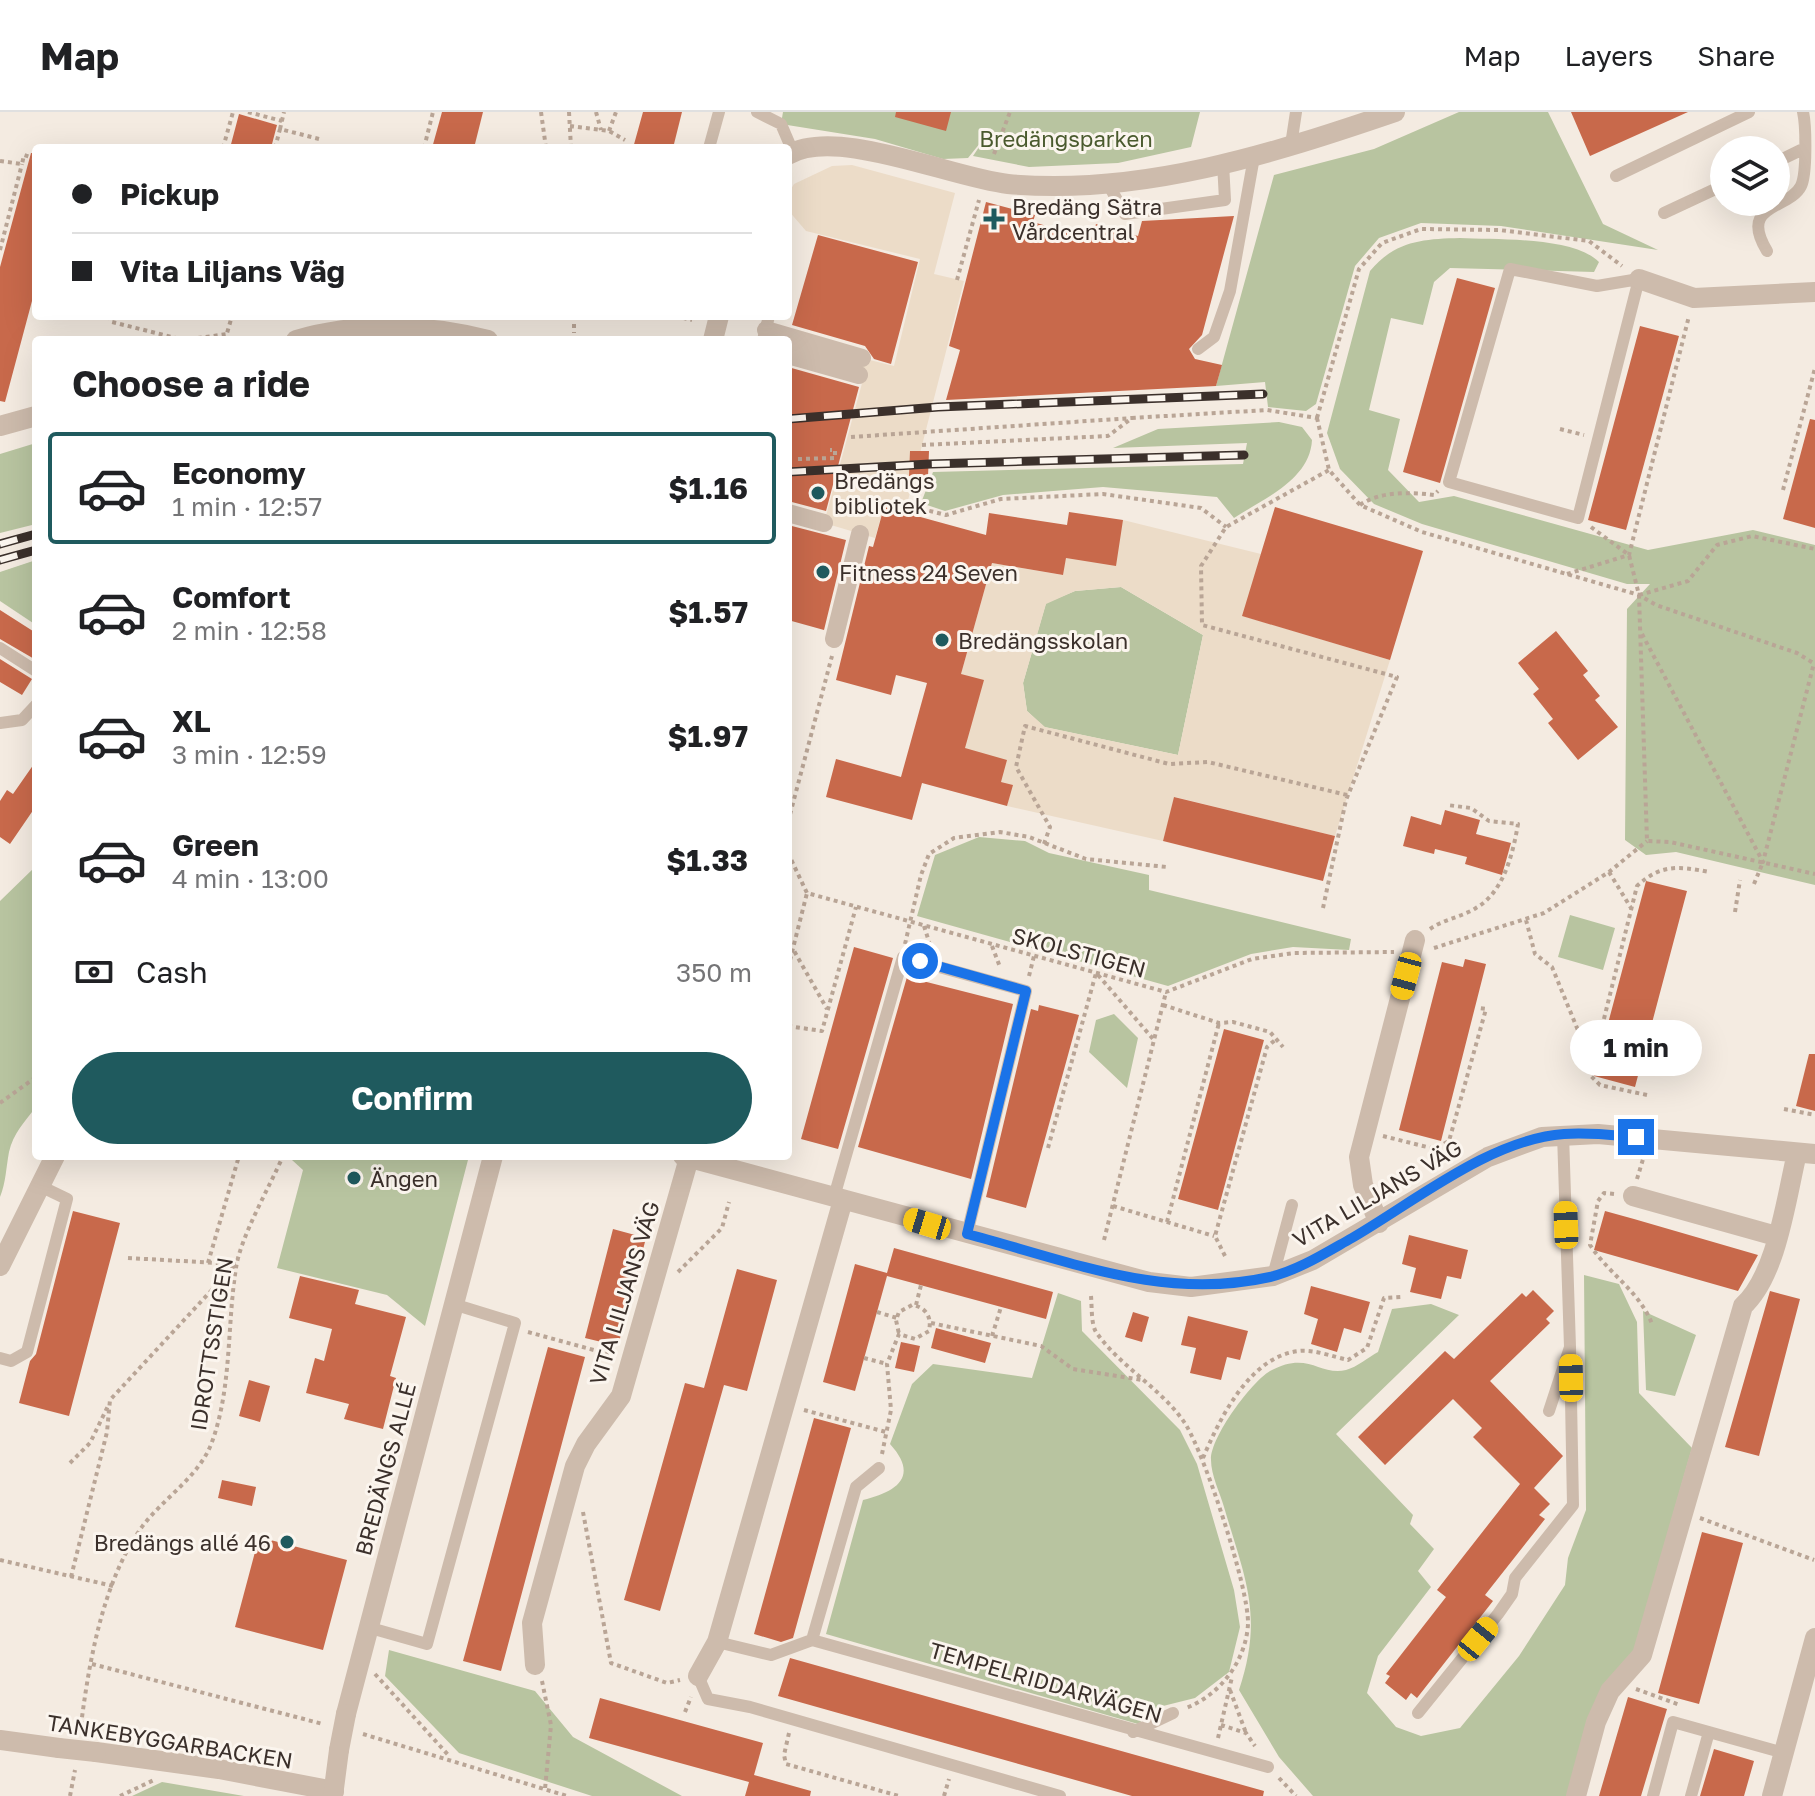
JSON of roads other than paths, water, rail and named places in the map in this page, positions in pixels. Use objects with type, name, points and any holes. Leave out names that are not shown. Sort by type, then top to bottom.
[{"type":"street","points":[[792,153],[845,145],[1005,184],[1077,188],[1254,157],[1395,112]]},
{"type":"street","points":[[1639,279],[1694,298],[1815,292]]},
{"type":"street","points":[[321,336],[372,328],[416,328],[464,336]]},
{"type":"street","points":[[792,339],[861,366],[792,356]]},
{"type":"street","points":[[0,426],[32,417]]},
{"type":"street","points":[[792,514],[824,523]]},
{"type":"street","points":[[834,639],[860,534]]},
{"type":"street","points":[[1379,1223],[1363,1185],[1359,1157],[1414,945]]},
{"type":"street","name":"VITA LILJANS VÄG","points":[[697,1160],[1149,1282],[1191,1287],[1273,1276],[1313,1260],[1488,1157],[1520,1143],[1563,1134],[1806,1154]]},
{"type":"street","points":[[1576,1796],[1596,1722],[1610,1691],[1642,1655],[1743,1306],[1758,1292],[1806,1154]]},
{"type":"street","points":[[0,1266],[53,1160]]},
{"type":"street","name":"BREDÄNGS ALLÉ","points":[[333,1793],[346,1714],[367,1627],[492,1160]]},
{"type":"street","name":"VITA LILJANS VÄG","points":[[535,1665],[532,1623],[575,1466],[586,1444],[621,1396],[653,1293],[685,1160]]},
{"type":"street","points":[[1633,1196],[1776,1236]]},
{"type":"street","points":[[698,1676],[717,1642],[839,1198]]},
{"type":"street","points":[[1772,1796],[1815,1638]]},
{"type":"street","name":"TANKEBYGGARBACKEN","points":[[0,1740],[170,1763],[333,1793]]},
{"type":"lane","points":[[710,144],[719,112]]},
{"type":"lane","points":[[757,112],[782,118],[789,144]]},
{"type":"lane","points":[[1291,145],[1295,112]]},
{"type":"lane","points":[[1616,176],[1749,112]]},
{"type":"lane","points":[[1767,251],[1759,239],[1759,223],[1768,206],[1789,197],[1801,186],[1807,129],[1803,112]]},
{"type":"lane","points":[[1790,155],[1803,149]]},
{"type":"lane","points":[[1198,349],[1214,337],[1230,291],[1254,157]]},
{"type":"lane","points":[[1223,163],[1225,215]]},
{"type":"lane","points":[[1108,184],[1125,214],[1225,200]]},
{"type":"lane","points":[[1664,213],[1710,192]]},
{"type":"lane","points":[[1510,269],[1597,286],[1639,279],[1578,518],[1449,482],[1510,269]]},
{"type":"lane","points":[[0,648],[32,668]]},
{"type":"lane","points":[[0,723],[22,720],[32,709]]},
{"type":"lane","points":[[839,1198],[903,957],[1006,985],[1026,991],[967,1234]]},
{"type":"lane","points":[[1418,1713],[1498,1614],[1512,1594],[1515,1578],[1573,1505],[1563,1134]]},
{"type":"lane","points":[[0,1358],[11,1361],[27,1352],[67,1199],[40,1186]]},
{"type":"lane","points":[[1273,1276],[1292,1205]]},
{"type":"lane","points":[[367,1627],[427,1644],[514,1328],[515,1323],[453,1304]]},
{"type":"lane","points":[[1549,1411],[1570,1347]]},
{"type":"lane","points":[[717,1642],[771,1655],[812,1640],[856,1487],[879,1468]]},
{"type":"lane","name":"TEMPELRIDDARVÄGEN","points":[[812,1640],[1133,1732],[1268,1767]]},
{"type":"lane","points":[[698,1676],[708,1699],[791,1719],[1060,1796]]},
{"type":"lane","points":[[1133,1732],[1173,1713]]},
{"type":"lane","points":[[1653,1796],[1673,1722],[1784,1753]]},
{"type":"lane","points":[[1691,1796],[1709,1732]]},
{"type":"railway","points":[[792,419],[938,407],[1263,394]]},
{"type":"railway","points":[[792,472],[930,464],[1244,455]]},
{"type":"railway","points":[[0,544],[32,535]]},
{"type":"railway","points":[[0,560],[32,551]]},
{"type":"place","name":"Bredäng Sätra Vårdcentral","points":[[994,219]]},
{"type":"place","name":"Bredängs bibliotek","points":[[818,493]]},
{"type":"place","name":"Fitness 24 Seven","points":[[823,572]]},
{"type":"place","name":"Bredängsskolan","points":[[942,640]]},
{"type":"place","name":"Ängen","points":[[354,1178]]},
{"type":"place","name":"Bredängs allé 46","points":[[287,1542]]},
{"type":"park label","name":"Bredängsparken","points":[[1066,138]]}]
